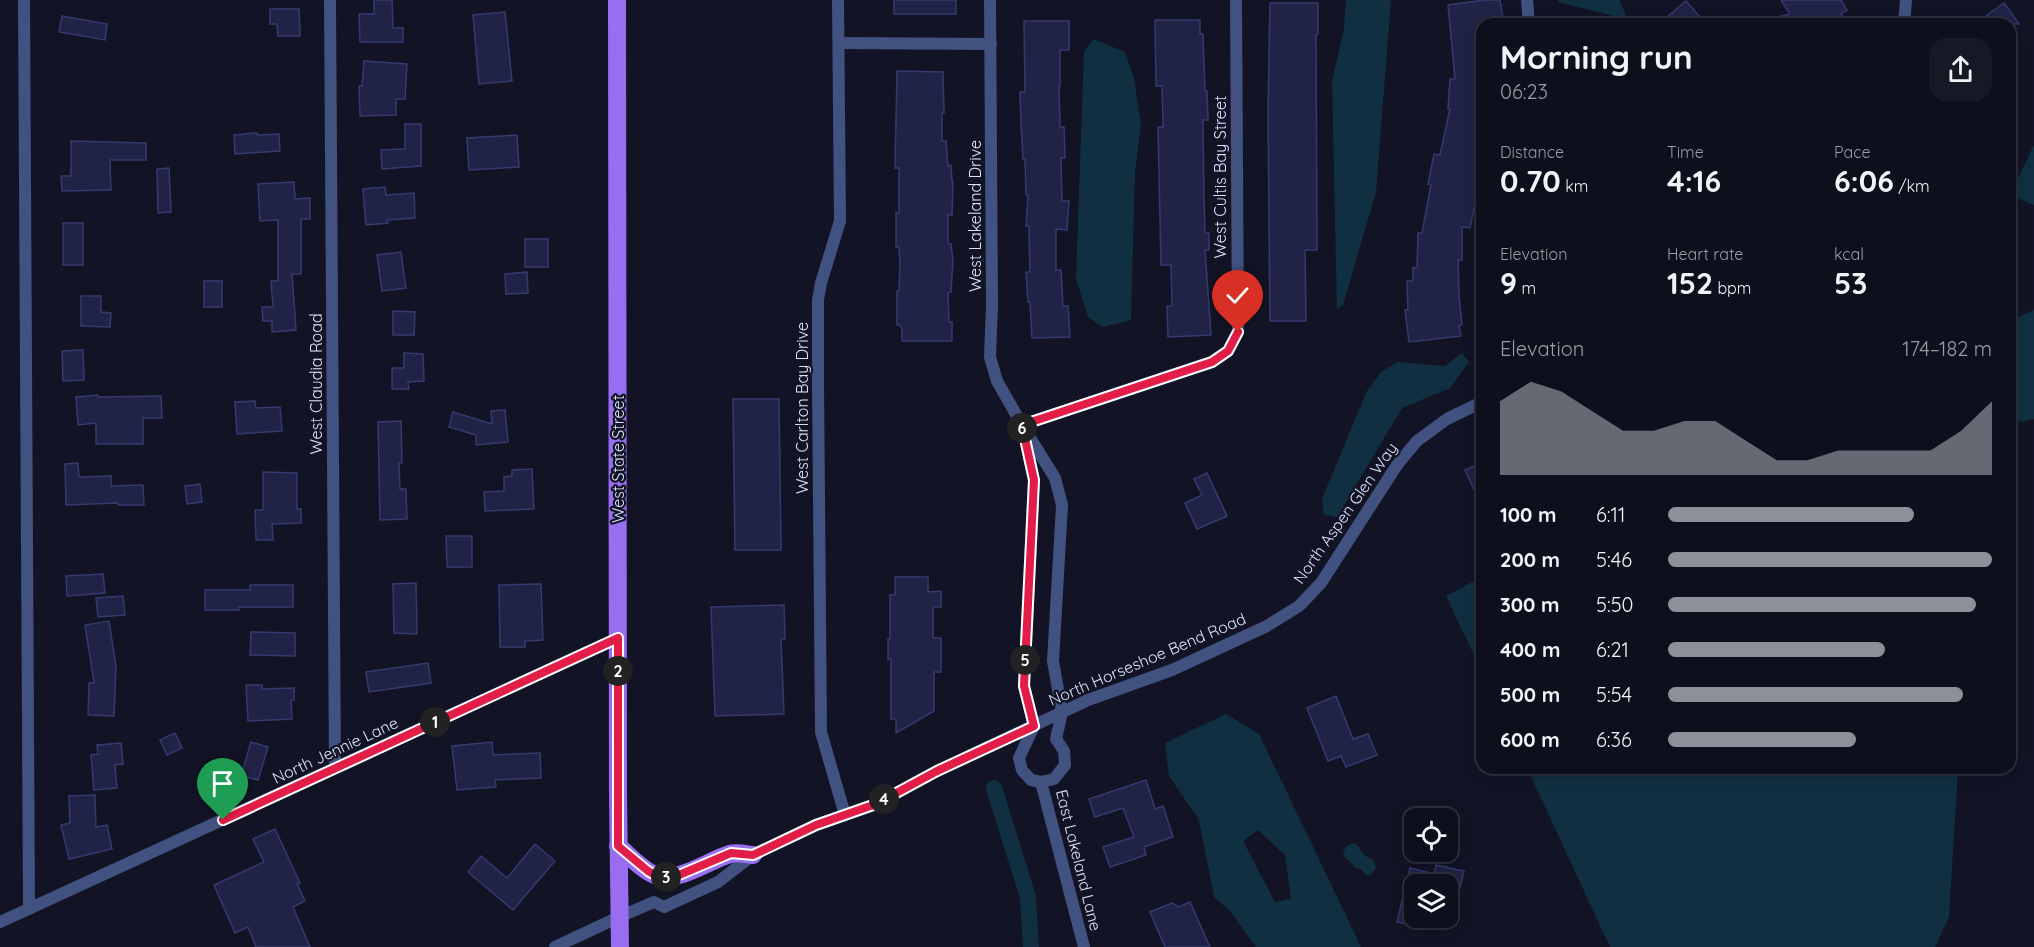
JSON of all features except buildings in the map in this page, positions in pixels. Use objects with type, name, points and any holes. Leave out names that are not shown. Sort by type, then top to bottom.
[{"type":"main road","name":"West State Street","points":[[617,0],[620,947]]},
{"type":"main road","points":[[618,846],[648,871],[666,877],[679,875],[731,853],[753,855]]},
{"type":"street","points":[[24,0],[29,909]]},
{"type":"street","name":"West Claudia Road","points":[[330,0],[335,768]]},
{"type":"street","name":"West Carlton Bay Drive","points":[[838,0],[840,221],[820,283],[818,300],[821,732],[845,815]]},
{"type":"street","name":"West Lakeland Drive","points":[[990,0],[992,306],[990,357],[997,381],[1055,478],[1062,505],[1053,661],[1062,712]]},
{"type":"street","name":"West Cultis Bay Street","points":[[1022,425],[1212,362],[1228,351],[1238,332],[1236,0]]},
{"type":"street","points":[[1527,0],[1528,18]]},
{"type":"street","points":[[1904,18],[1906,0]]},
{"type":"street","points":[[839,44],[991,44]]},
{"type":"street","name":"North Aspen Glen Way","points":[[1267,626],[1299,606],[1321,583],[1397,465],[1417,441],[1447,419],[1476,405]]},
{"type":"street","name":"West Lakeland Drive","points":[[1022,425],[1034,480],[1024,686],[1034,726]]},
{"type":"street","name":"North Horseshoe Bend Road","points":[[555,947],[654,902],[664,907],[718,882],[753,855],[816,825],[876,804],[937,771],[1088,700],[1172,670],[1267,626]]},
{"type":"street","name":"North Jennie Lane","points":[[0,922],[618,638]]},
{"type":"street","name":"East Lakeland Lane","points":[[1034,726],[1019,758],[1022,770],[1031,780],[1041,782],[1054,779],[1065,765],[1064,751],[1056,740],[1062,712]]},
{"type":"street","name":"East Lakeland Lane","points":[[1041,782],[1084,947]]},
{"type":"water","points":[[1346,0],[1391,0],[1376,192],[1343,305],[1337,309],[1332,82],[1344,29]]},
{"type":"water","points":[[1558,0],[1619,0],[1627,18],[1612,18],[1611,15],[1558,2]]},
{"type":"water","points":[[1093,39],[1125,52],[1134,79],[1141,124],[1135,173],[1131,320],[1103,327],[1088,317],[1076,278],[1084,52]]},
{"type":"water","points":[[2034,145],[2034,205],[2016,198],[2016,182]]},
{"type":"water","points":[[2034,310],[2034,419],[2016,423],[2016,318]]},
{"type":"water","points":[[1462,353],[1469,362],[1450,388],[1402,408],[1337,517],[1324,515],[1322,499],[1367,391],[1382,371],[1398,362],[1445,366]]},
{"type":"water","points":[[1476,580],[1476,659],[1446,596]]},
{"type":"water","points":[[1226,714],[1259,734],[1361,947],[1256,947],[1230,911],[1214,897],[1199,820],[1169,776],[1165,743]],"holes":[[[1258,830],[1285,855],[1291,899],[1275,902],[1243,841]]]},
{"type":"water","points":[[1530,774],[1958,774],[1949,917],[1935,947],[1610,947]]},
{"type":"water","points":[[1354,843],[1374,862],[1376,867],[1370,876],[1361,869],[1355,868],[1343,854],[1346,846]]},
{"type":"waterway","points":[[994,788],[1028,897],[1031,947]]},
{"type":"route","points":[[223,820],[618,638],[618,846],[648,871],[666,877],[679,875],[731,853],[753,855],[816,825],[876,804],[937,771],[1034,726],[1024,686],[1034,480],[1022,425],[1212,362],[1228,351],[1238,332]]}]
